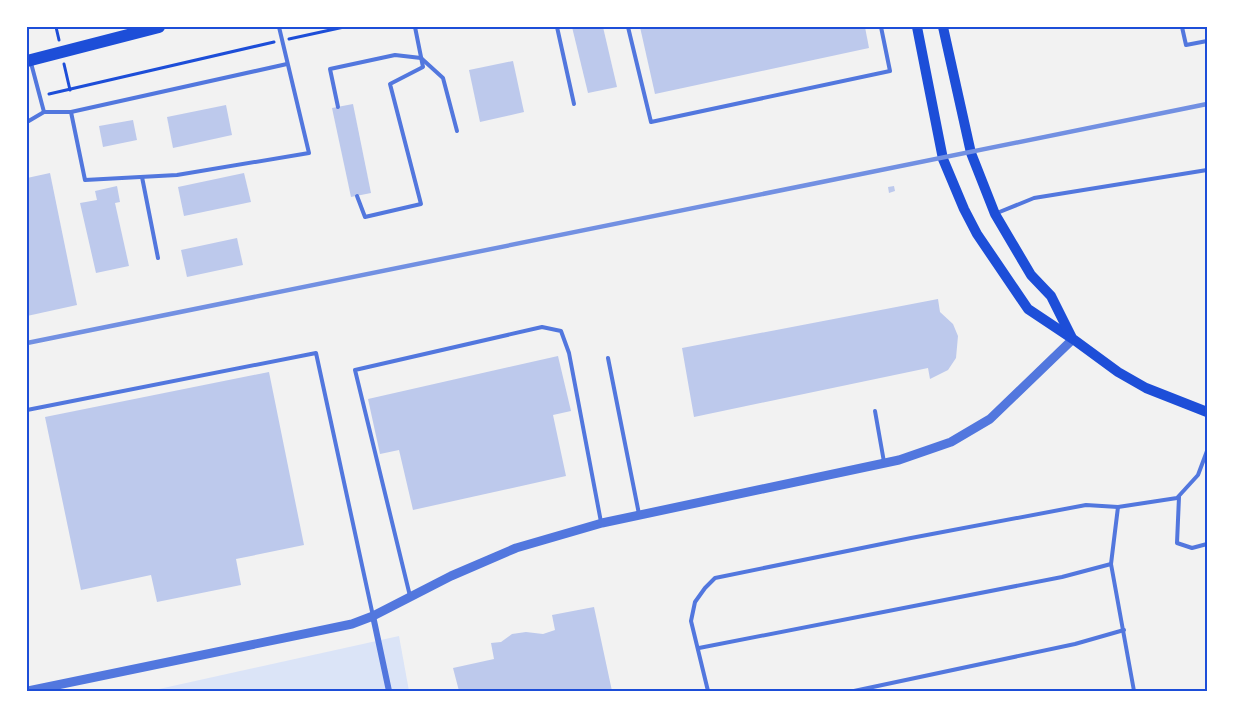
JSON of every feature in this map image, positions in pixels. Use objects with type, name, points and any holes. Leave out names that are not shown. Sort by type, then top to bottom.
[{"type":"main road","points":[[28,57],[159,27]]},
{"type":"main road","points":[[917,27],[934,125],[943,159],[963,209],[977,234],[1028,309],[1136,383],[1207,412]]},
{"type":"main road","points":[[943,27],[971,153],[995,214],[1031,275],[1051,296],[1072,339]]},
{"type":"street","points":[[28,691],[352,624],[373,616],[451,576],[516,548],[602,523],[884,463],[951,442],[990,419],[1072,339]]},
{"type":"street","points":[[373,616],[389,691]]},
{"type":"lane","points":[[72,112],[85,180],[177,175],[309,153],[279,27]]},
{"type":"lane","points":[[357,196],[365,217],[422,204],[390,84],[423,68],[415,27]]},
{"type":"lane","points":[[557,27],[574,104]]},
{"type":"lane","points":[[628,27],[651,122],[890,71],[881,27]]},
{"type":"lane","points":[[1182,27],[1186,45],[1207,41]]},
{"type":"lane","points":[[338,107],[330,69],[395,55],[422,58],[443,78],[457,131]]},
{"type":"lane","points":[[28,57],[44,112]]},
{"type":"lane","points":[[27,122],[44,112],[72,112],[287,64]]},
{"type":"lane","points":[[995,214],[1034,198],[1207,170]]},
{"type":"lane","points":[[142,177],[158,258]]},
{"type":"lane","points":[[410,597],[355,370],[542,327],[561,331],[569,353],[602,523]]},
{"type":"lane","points":[[27,410],[316,353],[373,616]]},
{"type":"lane","points":[[608,357],[639,515]]},
{"type":"lane","points":[[875,411],[884,463]]},
{"type":"lane","points":[[708,691],[691,621],[695,602],[716,578],[876,545],[1086,506],[1118,507],[1177,498],[1198,475],[1207,451]]},
{"type":"lane","points":[[1179,495],[1177,543],[1192,548],[1207,544]]},
{"type":"lane","points":[[1118,507],[1111,564],[1134,691]]},
{"type":"lane","points":[[699,648],[1062,577],[1111,564]]},
{"type":"lane","points":[[855,691],[1075,644],[1124,630]]},
{"type":"path","points":[[296,37],[344,27]]},
{"type":"path","points":[[61,91],[269,43]]},
{"type":"path","points":[[67,78],[70,90]]},
{"type":"shaded area","points":[[399,636],[409,691],[150,691]]},
{"type":"building","points":[[572,27],[603,27],[617,87],[588,93]]},
{"type":"building","points":[[640,27],[865,27],[869,48],[655,94]]},
{"type":"building","points":[[513,61],[524,112],[480,122],[469,70]]},
{"type":"building","points":[[353,104],[371,193],[351,197],[332,108]]},
{"type":"building","points":[[226,105],[232,135],[173,148],[167,117]]},
{"type":"building","points":[[133,120],[137,140],[103,147],[99,126]]},
{"type":"building","points":[[50,173],[77,305],[27,316],[27,178]]},
{"type":"building","points":[[244,173],[251,202],[184,216],[178,187]]},
{"type":"building","points":[[117,186],[120,202],[115,203],[129,266],[96,273],[80,203],[97,200],[95,191]]},
{"type":"building","points":[[894,186],[895,191],[889,193],[888,187]]},
{"type":"building","points":[[237,238],[243,265],[187,277],[181,250]]},
{"type":"building","points":[[938,299],[940,312],[953,324],[958,336],[956,358],[948,370],[930,379],[928,368],[694,417],[682,348]]},
{"type":"building","points":[[558,356],[571,411],[553,415],[566,476],[413,510],[399,450],[380,454],[368,399]]},
{"type":"building","points":[[269,372],[304,545],[236,559],[241,585],[157,602],[151,575],[81,590],[45,417]]},
{"type":"building","points":[[594,607],[612,691],[459,691],[453,668],[494,659],[491,643],[501,642],[512,634],[526,632],[543,634],[555,630],[552,615]]},
{"type":"railway","points":[[27,343],[1207,104]]}]
